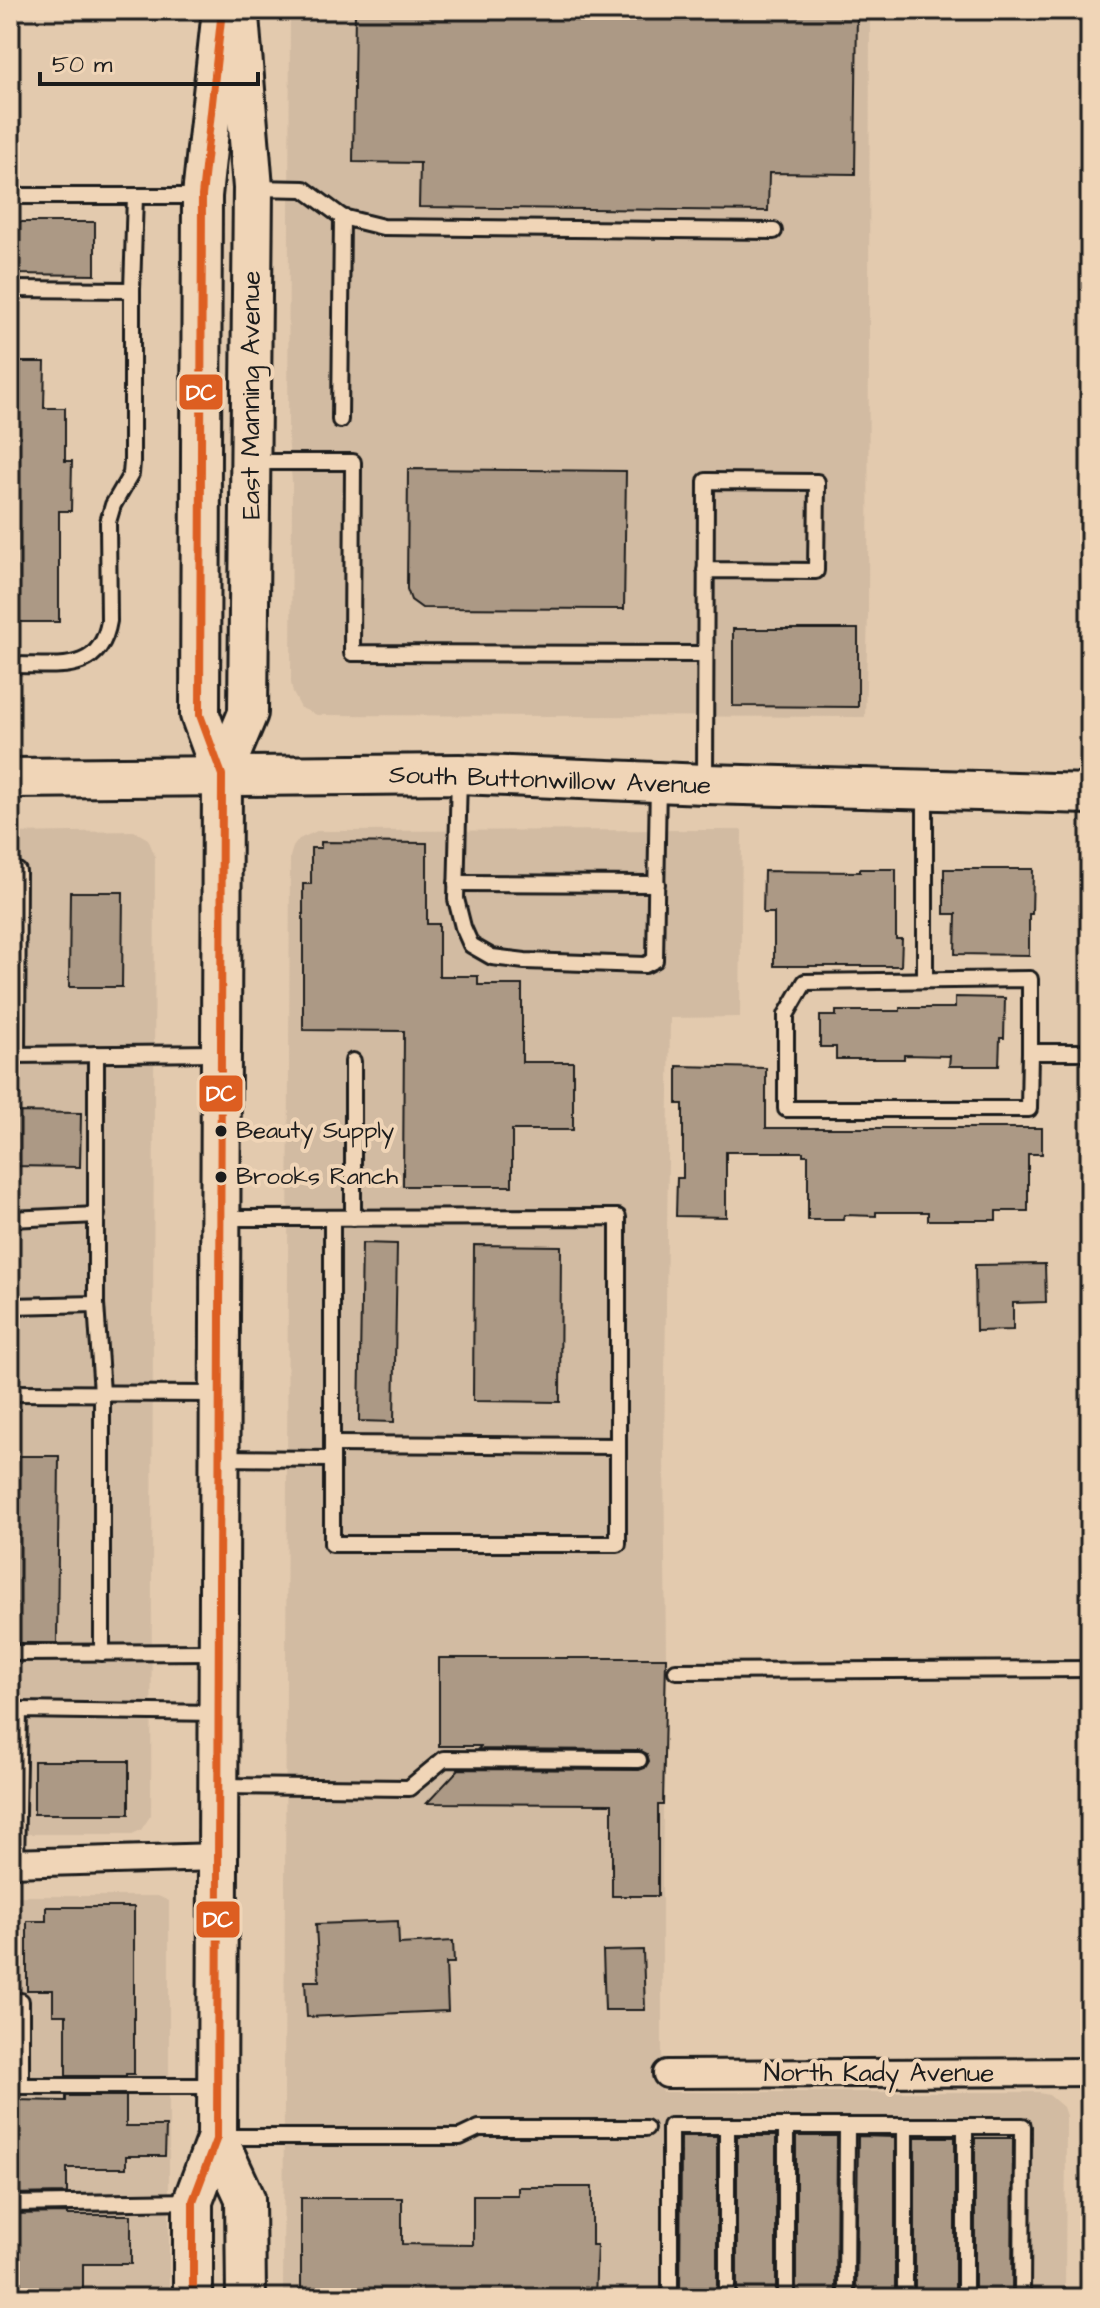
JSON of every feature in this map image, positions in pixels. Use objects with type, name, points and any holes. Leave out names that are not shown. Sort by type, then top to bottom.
[{"type":"main road","name":"East Manning Avenue","points":[[193,2298],[193,2201],[217,2137],[222,775],[200,715],[202,196],[222,10]]},
{"type":"main road","name":"East Manning Avenue","points":[[222,775],[248,713],[253,188],[238,10]]},
{"type":"main road","points":[[202,196],[221,202],[225,211],[228,368],[251,453]]},
{"type":"main road","name":"South Buttonwillow Avenue","points":[[10,778],[459,774],[1090,794]]},
{"type":"main road","name":"East Manning Avenue","points":[[217,2137],[245,2198],[246,2298]]},
{"type":"street","points":[[13,1863],[218,1857]]},
{"type":"street","name":"North Kady Avenue","points":[[667,2074],[1090,2072]]},
{"type":"lane","points":[[253,188],[304,189],[342,217],[383,227],[774,231]]},
{"type":"lane","points":[[10,196],[202,196]]},
{"type":"lane","points":[[10,665],[70,664],[89,659],[97,653],[107,634],[108,522],[113,505],[131,474],[132,462],[135,196]]},
{"type":"lane","points":[[340,420],[342,217]]},
{"type":"lane","points":[[10,289],[132,290]]},
{"type":"lane","points":[[251,453],[353,462],[352,653],[704,654]]},
{"type":"lane","points":[[705,570],[816,571],[817,482],[706,481],[704,654],[705,784]]},
{"type":"lane","points":[[459,774],[456,899],[463,927],[471,945],[492,957],[525,961],[645,965],[655,960],[658,782]]},
{"type":"lane","points":[[925,790],[925,980]]},
{"type":"lane","points":[[10,871],[18,871],[14,1055],[220,1053]]},
{"type":"lane","points":[[456,883],[657,884]]},
{"type":"lane","points":[[1030,979],[1030,1052],[1029,1109],[786,1109],[786,1015],[805,982],[1030,979]]},
{"type":"lane","points":[[1030,1052],[1090,1052]]},
{"type":"lane","points":[[96,1054],[96,1304],[102,1393],[102,1653]]},
{"type":"lane","points":[[353,1061],[353,1218]]},
{"type":"lane","points":[[10,1219],[97,1215]]},
{"type":"lane","points":[[220,1218],[618,1217],[618,1544],[332,1544],[332,1218]]},
{"type":"lane","points":[[10,1306],[96,1304]]},
{"type":"lane","points":[[10,1393],[219,1394]]},
{"type":"lane","points":[[219,1458],[332,1451],[618,1446]]},
{"type":"lane","points":[[10,1653],[218,1652]]},
{"type":"lane","points":[[676,1671],[1090,1669]]},
{"type":"lane","points":[[13,1863],[19,1710],[218,1713]]},
{"type":"lane","points":[[218,1786],[409,1788],[444,1759],[639,1760]]},
{"type":"lane","points":[[21,2001],[16,2086],[217,2086]]},
{"type":"lane","points":[[670,2298],[670,2126],[1023,2126],[1022,2298]]},
{"type":"lane","points":[[727,2126],[727,2298]]},
{"type":"lane","points":[[786,2126],[786,2298]]},
{"type":"lane","points":[[846,2298],[847,2126]]},
{"type":"lane","points":[[905,2126],[905,2298]]},
{"type":"lane","points":[[965,2126],[965,2298]]},
{"type":"lane","points":[[217,2137],[460,2137],[479,2128],[646,2128]]},
{"type":"lane","points":[[10,2204],[193,2201]]},
{"type":"shaded area","points":[[290,10],[870,10],[865,717],[317,715],[301,708],[291,683],[292,482],[288,437]]},
{"type":"shaded area","points":[[742,830],[740,1017],[670,1018],[664,1449],[666,1658],[662,2092],[1034,2092],[1049,2095],[1063,2107],[1066,2116],[1065,2298],[283,2298],[290,857],[293,847],[299,839],[317,831]]},
{"type":"shaded area","points":[[134,831],[148,839],[155,856],[151,1815],[141,1830],[132,1834],[10,1834],[10,833]]},
{"type":"shaded area","points":[[10,1896],[158,1896],[169,1901],[169,2298],[10,2298]]},
{"type":"building","points":[[355,10],[857,10],[855,174],[769,173],[768,211],[419,207],[420,163],[353,162]]},
{"type":"building","points":[[10,222],[95,222],[95,275],[10,274]]},
{"type":"building","points":[[10,362],[45,362],[44,408],[65,408],[65,461],[72,461],[71,511],[59,511],[59,622],[10,622]]},
{"type":"building","points":[[408,469],[626,471],[624,609],[422,608],[411,600],[407,589]]},
{"type":"building","points":[[733,629],[858,629],[858,707],[733,706]]},
{"type":"building","points":[[321,842],[427,843],[427,924],[439,924],[439,976],[478,976],[478,985],[522,985],[522,1062],[573,1062],[573,1130],[512,1130],[512,1186],[403,1186],[404,1031],[303,1030],[303,884],[311,884],[311,848],[321,848]]},
{"type":"building","points":[[860,869],[896,869],[896,939],[902,939],[901,966],[774,966],[774,913],[763,913],[764,871],[860,872]]},
{"type":"building","points":[[944,869],[1033,869],[1029,955],[955,954],[956,914],[944,914]]},
{"type":"building","points":[[70,892],[123,892],[122,987],[69,987]]},
{"type":"building","points":[[955,997],[1005,998],[1004,1038],[1000,1038],[999,1066],[949,1066],[950,1056],[836,1059],[836,1047],[820,1047],[820,1016],[836,1016],[836,1011],[955,1008]]},
{"type":"building","points":[[677,1066],[766,1068],[766,1128],[1042,1128],[1042,1154],[1028,1154],[1028,1211],[996,1211],[996,1220],[928,1220],[928,1212],[876,1212],[876,1216],[844,1215],[843,1220],[808,1220],[808,1155],[803,1155],[803,1152],[726,1152],[726,1217],[676,1216],[677,1178],[683,1178],[683,1104],[677,1104]]},
{"type":"building","points":[[10,1112],[81,1113],[80,1167],[10,1166]]},
{"type":"building","points":[[362,1243],[397,1244],[394,1422],[359,1421]]},
{"type":"building","points":[[474,1245],[561,1246],[560,1402],[473,1401]]},
{"type":"building","points":[[1045,1264],[1046,1302],[1013,1303],[1013,1330],[976,1331],[975,1265]]},
{"type":"building","points":[[10,1456],[59,1456],[57,1643],[10,1643]]},
{"type":"building","points":[[439,1658],[666,1658],[663,1805],[658,1805],[658,1896],[612,1896],[612,1804],[427,1803],[459,1769],[639,1770],[645,1768],[649,1761],[647,1754],[639,1750],[439,1746]]},
{"type":"building","points":[[34,1761],[129,1761],[129,1814],[34,1814]]},
{"type":"building","points":[[46,1907],[134,1907],[134,2074],[66,2076],[66,2015],[53,2015],[53,1990],[27,1990],[27,1921],[46,1921]]},
{"type":"building","points":[[398,1921],[399,1944],[453,1941],[454,1963],[446,1963],[448,2011],[307,2017],[305,1981],[319,1981],[316,1924]]},
{"type":"building","points":[[643,1950],[645,2010],[605,2010],[603,1951]]},
{"type":"building","points":[[66,2096],[126,2096],[126,2126],[166,2126],[165,2156],[126,2156],[126,2168],[67,2168],[67,2193],[10,2194],[12,2100],[66,2101]]},
{"type":"building","points":[[681,2136],[717,2136],[717,2298],[680,2298]]},
{"type":"building","points":[[737,2136],[776,2136],[776,2298],[737,2298]]},
{"type":"building","points":[[796,2136],[837,2136],[836,2298],[796,2298]]},
{"type":"building","points":[[858,2136],[895,2137],[895,2298],[856,2298]]},
{"type":"building","points":[[915,2137],[955,2137],[955,2298],[915,2298]]},
{"type":"building","points":[[975,2138],[1013,2138],[1012,2298],[975,2298]]},
{"type":"building","points":[[518,2187],[592,2187],[592,2245],[597,2245],[595,2298],[301,2298],[301,2198],[402,2198],[402,2244],[473,2245],[473,2195],[518,2195]]},
{"type":"building","points":[[10,2214],[131,2215],[131,2264],[83,2264],[83,2298],[10,2298]]},
{"type":"transit line","name":"DC","points":[[193,2298],[193,2201],[217,2137],[222,775],[200,715],[202,196],[222,10]]},
{"type":"place","name":"Beauty Supply","points":[[221,1131]]},
{"type":"place","name":"Brooks Ranch","points":[[221,1177]]}]
